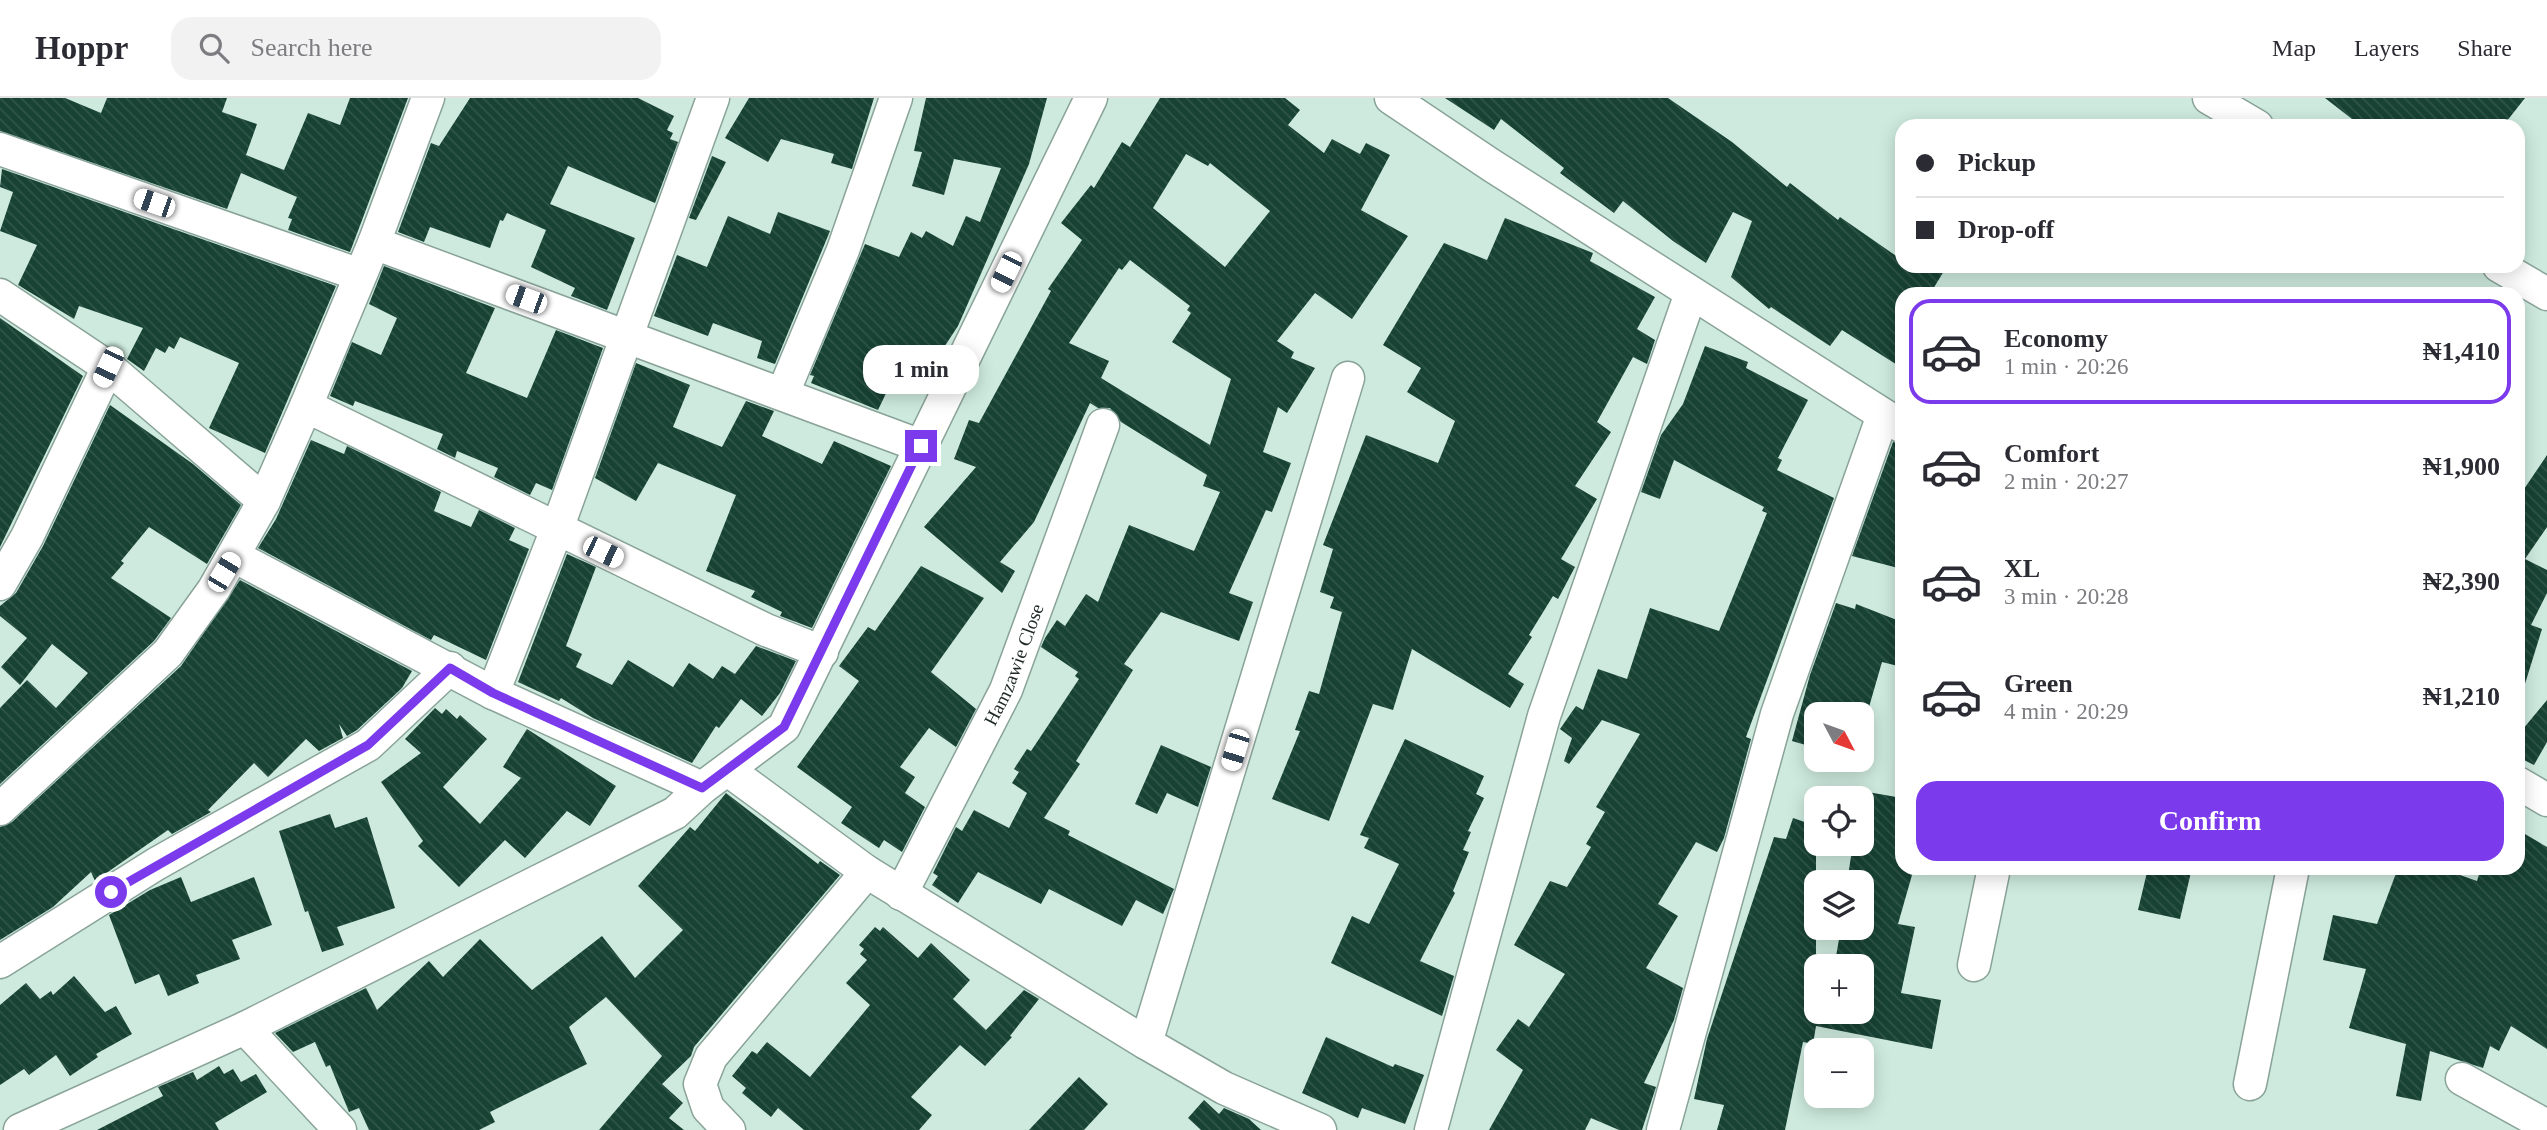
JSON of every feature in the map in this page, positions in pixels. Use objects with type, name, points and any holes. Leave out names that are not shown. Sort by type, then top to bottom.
[{"type":"street","points":[[0,809],[168,653],[234,555],[264,501],[306,406],[374,243],[428,98]]},
{"type":"street","points":[[493,693],[557,529],[713,98]]},
{"type":"street","points":[[783,393],[844,250],[896,98]]},
{"type":"street","points":[[20,1130],[246,1028],[675,813],[702,788],[784,727],[1091,98]]},
{"type":"street","points":[[1391,98],[1893,421],[1777,714],[1663,1130]]},
{"type":"street","points":[[2209,98],[2246,119]]},
{"type":"street","points":[[0,149],[360,275]]},
{"type":"street","points":[[374,243],[921,446]]},
{"type":"street","points":[[2511,273],[2547,294]]},
{"type":"street","points":[[1431,1130],[1544,716],[1691,293]]},
{"type":"street","points":[[0,295],[108,367],[264,501]]},
{"type":"street","points":[[0,584],[27,537],[108,367]]},
{"type":"street","points":[[1146,1043],[1348,378]]},
{"type":"street","points":[[306,406],[766,631],[822,652]]},
{"type":"street","name":"Hamzawie Close","points":[[901,894],[1006,690],[1103,425]]},
{"type":"street","points":[[234,555],[493,693],[702,788]]},
{"type":"street","points":[[0,962],[156,864],[368,745],[450,668]]},
{"type":"street","points":[[728,770],[867,872],[1146,1043],[1224,1088],[1320,1130]]},
{"type":"street","points":[[2525,787],[2547,800]]},
{"type":"street","points":[[729,1130],[708,1108],[699,1084],[710,1057],[867,872]]},
{"type":"street","points":[[1974,965],[1993,875]]},
{"type":"street","points":[[2250,1084],[2292,875]]},
{"type":"street","points":[[246,1028],[340,1130]]},
{"type":"street","points":[[2462,1079],[2547,1126]]},
{"type":"building","points":[[0,98],[65,98],[101,113],[107,98],[227,98],[222,112],[257,124],[246,155],[284,170],[308,113],[340,125],[350,98],[408,98],[350,252],[288,230],[292,219],[288,218],[297,197],[241,173],[227,209],[0,131]]},
{"type":"building","points":[[470,98],[638,98],[674,116],[667,130],[673,133],[670,139],[678,142],[655,203],[568,166],[550,204],[635,238],[607,310],[571,296],[575,288],[531,267],[546,230],[507,213],[503,221],[500,220],[490,248],[430,227],[424,242],[398,232],[431,143],[439,146]]},
{"type":"building","points":[[749,98],[874,98],[852,169],[831,163],[834,154],[781,139],[768,162],[725,138]]},
{"type":"building","points":[[926,98],[1047,98],[1029,164],[958,326],[927,373],[907,361],[896,386],[891,383],[878,410],[811,383],[814,376],[810,375],[865,244],[899,257],[911,232],[922,238],[926,231],[953,246],[966,216],[980,222],[1001,168],[954,159],[944,195],[912,186],[922,152],[914,151]]},
{"type":"building","points":[[1160,98],[1285,98],[1300,110],[1288,125],[1324,153],[1332,139],[1360,154],[1366,143],[1390,155],[1361,210],[1408,236],[1352,319],[1315,293],[1277,341],[1294,352],[1291,358],[1315,368],[1287,413],[1278,407],[1263,452],[1291,463],[1272,512],[1266,510],[1229,593],[1253,602],[1239,641],[1161,612],[1124,664],[1133,670],[1076,761],[1080,764],[1044,818],[1070,831],[1068,835],[1174,889],[1163,914],[1136,900],[1122,926],[1049,889],[1041,904],[978,872],[958,903],[932,885],[938,876],[933,873],[956,827],[962,831],[974,810],[1009,828],[1027,793],[1012,783],[1019,772],[1014,769],[1027,749],[1031,751],[1079,679],[1075,676],[1078,672],[1041,647],[1057,620],[1065,626],[1086,594],[1098,602],[1129,525],[1194,551],[1220,492],[1203,486],[1207,475],[1121,422],[1110,408],[1098,408],[1090,403],[1034,522],[1000,562],[1015,571],[1002,593],[924,527],[976,467],[954,459],[969,420],[979,423],[1051,291],[1048,289],[1082,240],[1061,223],[1091,185],[1094,188],[1122,142],[1130,147]],"holes":[[[1186,154],[1208,166],[1210,163],[1270,211],[1225,267],[1153,208]],[[1130,260],[1190,306],[1187,310],[1191,313],[1172,342],[1231,379],[1210,445],[1101,378],[1109,361],[1069,343],[1119,268],[1122,270]]]},
{"type":"building","points":[[1445,98],[1668,98],[1732,142],[1787,187],[1790,183],[1838,220],[1840,217],[1895,255],[1895,273],[1943,273],[1934,287],[1895,287],[1895,364],[1842,330],[1830,346],[1771,307],[1769,309],[1731,277],[1752,221],[1733,212],[1706,263],[1673,241],[1623,201],[1614,213],[1560,173],[1564,168],[1501,119],[1494,130]]},
{"type":"building","points":[[2325,98],[2525,98],[2508,119],[2352,119]]},
{"type":"building","points":[[712,156],[726,162],[696,220],[689,218]]},
{"type":"building","points":[[2,169],[336,286],[265,453],[209,428],[239,363],[180,337],[174,349],[169,346],[165,353],[156,348],[144,371],[127,359],[143,328],[79,306],[74,319],[18,285],[37,245],[0,231],[13,192],[0,187]]},
{"type":"building","points":[[778,212],[830,231],[775,364],[757,358],[762,341],[713,323],[708,336],[654,316],[677,255],[707,267],[728,216],[770,234]]},
{"type":"building","points":[[1505,218],[1593,253],[1590,261],[1655,297],[1637,329],[1655,340],[1647,364],[1633,357],[1597,422],[1611,432],[1575,486],[1597,499],[1561,559],[1575,567],[1558,599],[1553,596],[1529,635],[1532,637],[1508,674],[1524,684],[1510,708],[1412,649],[1393,710],[1373,704],[1329,821],[1272,799],[1300,731],[1295,730],[1309,691],[1319,694],[1342,612],[1330,608],[1334,597],[1320,592],[1333,549],[1323,545],[1366,435],[1438,463],[1455,421],[1407,392],[1421,368],[1383,345],[1444,243],[1487,260]]},
{"type":"building","points":[[384,266],[495,308],[466,373],[527,398],[556,330],[603,348],[552,490],[536,483],[530,495],[494,477],[498,468],[457,451],[455,458],[437,449],[443,434],[355,401],[353,406],[330,396],[352,342],[381,355],[397,318],[369,304]]},
{"type":"building","points":[[0,318],[83,376],[0,547]]},
{"type":"building","points":[[1705,346],[1748,362],[1746,368],[1808,400],[1778,458],[1782,460],[1777,470],[1834,498],[1746,737],[1751,739],[1724,838],[1717,852],[1696,842],[1658,904],[1678,916],[1646,968],[1683,988],[1674,1020],[1644,1083],[1656,1087],[1642,1130],[1619,1130],[1591,1118],[1585,1130],[1489,1130],[1523,1070],[1496,1050],[1518,1019],[1529,1027],[1565,974],[1514,945],[1550,881],[1567,887],[1591,847],[1586,844],[1605,812],[1596,807],[1640,734],[1602,720],[1569,764],[1564,761],[1572,738],[1560,729],[1576,706],[1583,710],[1598,669],[1627,679],[1650,608],[1719,631],[1767,513],[1762,511],[1764,507],[1674,460],[1660,499],[1641,492],[1661,435],[1683,404]]},
{"type":"building","points":[[636,363],[690,385],[673,427],[722,447],[746,401],[774,411],[762,436],[822,464],[834,441],[891,466],[812,628],[780,616],[782,612],[751,597],[755,591],[706,571],[736,495],[658,463],[636,501],[595,478]]},
{"type":"building","points":[[110,405],[193,464],[241,505],[207,564],[149,527],[121,561],[124,563],[111,578],[171,618],[154,641],[0,784],[0,708],[27,680],[56,708],[88,673],[52,644],[20,685],[1,667],[27,638],[0,616],[0,606],[16,593],[43,546]]},
{"type":"building","points":[[311,440],[344,454],[347,446],[441,492],[434,511],[471,527],[479,510],[515,528],[509,540],[529,549],[486,660],[434,635],[431,640],[258,548],[276,519]]},
{"type":"building","points":[[1893,442],[1895,442],[1895,567],[1852,556]]},
{"type":"building","points":[[2547,455],[2547,527],[2525,559],[2525,488]]},
{"type":"building","points":[[567,554],[596,567],[566,646],[582,654],[576,667],[612,685],[628,660],[673,687],[689,663],[713,679],[722,666],[735,674],[756,646],[796,661],[780,693],[762,716],[741,699],[719,728],[716,726],[692,763],[593,718],[561,698],[559,701],[518,682]]},
{"type":"building","points":[[2525,559],[2547,570],[2547,593],[2531,625],[2542,629],[2525,684]]},
{"type":"building","points":[[921,566],[984,598],[931,672],[976,709],[956,747],[929,728],[900,767],[915,777],[905,793],[925,807],[902,852],[884,840],[879,848],[841,823],[852,807],[797,767],[859,681],[839,666],[868,627],[875,631]]},
{"type":"building","points":[[240,580],[412,671],[402,688],[347,736],[339,724],[343,738],[319,751],[306,739],[268,777],[254,763],[208,810],[211,812],[172,834],[168,830],[95,881],[91,872],[53,907],[0,940],[0,827],[12,822],[181,666]]},
{"type":"building","points":[[1836,603],[1855,609],[1856,604],[1895,619],[1895,665],[1882,662],[1870,702],[1804,702],[1804,744],[1792,741],[1810,675]]},
{"type":"building","points":[[2547,700],[2547,742],[2534,765],[2525,760],[2525,727]]},
{"type":"building","points":[[435,708],[442,714],[446,709],[457,719],[460,715],[487,739],[443,787],[480,824],[521,778],[503,767],[527,729],[616,786],[590,826],[567,811],[525,858],[505,840],[459,887],[418,846],[423,841],[381,782],[421,753],[405,739]]},
{"type":"building","points":[[1405,739],[1484,776],[1476,794],[1484,798],[1468,831],[1471,832],[1463,850],[1469,852],[1453,891],[1455,893],[1420,961],[1454,976],[1442,1016],[1331,963],[1352,916],[1369,924],[1399,864],[1364,848],[1369,838],[1360,835]]},
{"type":"building","points":[[1161,745],[1211,767],[1198,807],[1167,793],[1157,814],[1135,804]]},
{"type":"building","points":[[726,793],[818,864],[820,861],[840,875],[694,1047],[691,1056],[662,1084],[683,1103],[669,1118],[684,1130],[599,1130],[662,1056],[606,997],[569,1027],[587,1064],[490,1112],[495,1122],[479,1130],[369,1130],[359,1108],[349,1112],[330,1065],[326,1067],[315,1042],[293,1052],[275,1033],[366,988],[377,1010],[429,961],[443,977],[480,939],[532,990],[602,936],[635,978],[683,930],[638,886],[690,827],[695,831]]},
{"type":"building","points":[[1874,793],[1895,797],[1895,875],[1912,875],[1898,924],[1915,927],[1901,993],[1941,1000],[1932,1049],[1816,1026],[1814,1038],[1804,1038],[1785,1130],[1717,1130],[1724,1105],[1694,1099],[1707,1039],[1774,837],[1786,839],[1793,818],[1804,822],[1804,856],[1816,856],[1816,870],[1804,870],[1804,940],[1816,940],[1816,954],[1804,954],[1804,1024],[1874,1024],[1874,954],[1836,954],[1839,940],[1874,940],[1874,870],[1849,870],[1851,856],[1874,856]]},
{"type":"building","points":[[330,814],[335,828],[367,817],[395,908],[337,927],[344,945],[322,952],[308,911],[305,912],[279,831]]},
{"type":"building","points":[[2525,834],[2547,847],[2547,1049],[2511,1026],[2499,1051],[2490,1046],[2483,1068],[2430,1051],[2421,1101],[2396,1096],[2406,1044],[2349,1028],[2366,969],[2323,960],[2333,915],[2377,924],[2395,875],[2460,875],[2477,881],[2479,875],[2525,875]]},
{"type":"building","points":[[2146,875],[2190,875],[2180,919],[2138,910]]},
{"type":"building","points":[[181,877],[191,902],[254,877],[272,925],[232,940],[240,959],[196,975],[199,983],[168,996],[159,974],[135,984],[109,915],[150,890]]},
{"type":"building","points":[[875,927],[880,931],[883,927],[918,958],[931,943],[970,980],[953,999],[986,1030],[1024,990],[1039,999],[1010,1036],[1012,1037],[985,1066],[960,1045],[911,1097],[932,1115],[919,1130],[804,1130],[778,1108],[771,1117],[742,1093],[746,1088],[732,1076],[752,1051],[757,1054],[767,1042],[810,1077],[870,1005],[846,983],[867,960],[860,954],[864,949],[859,945]]},
{"type":"building","points":[[74,976],[105,1012],[116,1006],[132,1034],[96,1054],[98,1057],[70,1076],[56,1055],[29,1075],[24,1069],[0,1085],[0,1005],[26,983],[40,999],[51,991],[53,995]]},
{"type":"building","points":[[1326,1037],[1393,1067],[1395,1064],[1424,1075],[1405,1124],[1362,1108],[1358,1118],[1302,1093]]},
{"type":"building","points":[[219,1066],[224,1074],[233,1069],[241,1082],[256,1074],[267,1092],[215,1123],[219,1130],[97,1130],[163,1096],[158,1087],[193,1072],[197,1080]]},
{"type":"building","points":[[1079,1077],[1108,1104],[1084,1130],[1029,1130]]},
{"type":"building","points":[[1204,1100],[1219,1114],[1224,1108],[1249,1119],[1261,1130],[1201,1130],[1188,1118]]},
{"type":"route","points":[[111,892],[368,745],[450,668],[493,693],[702,788],[784,727],[921,446]]}]
